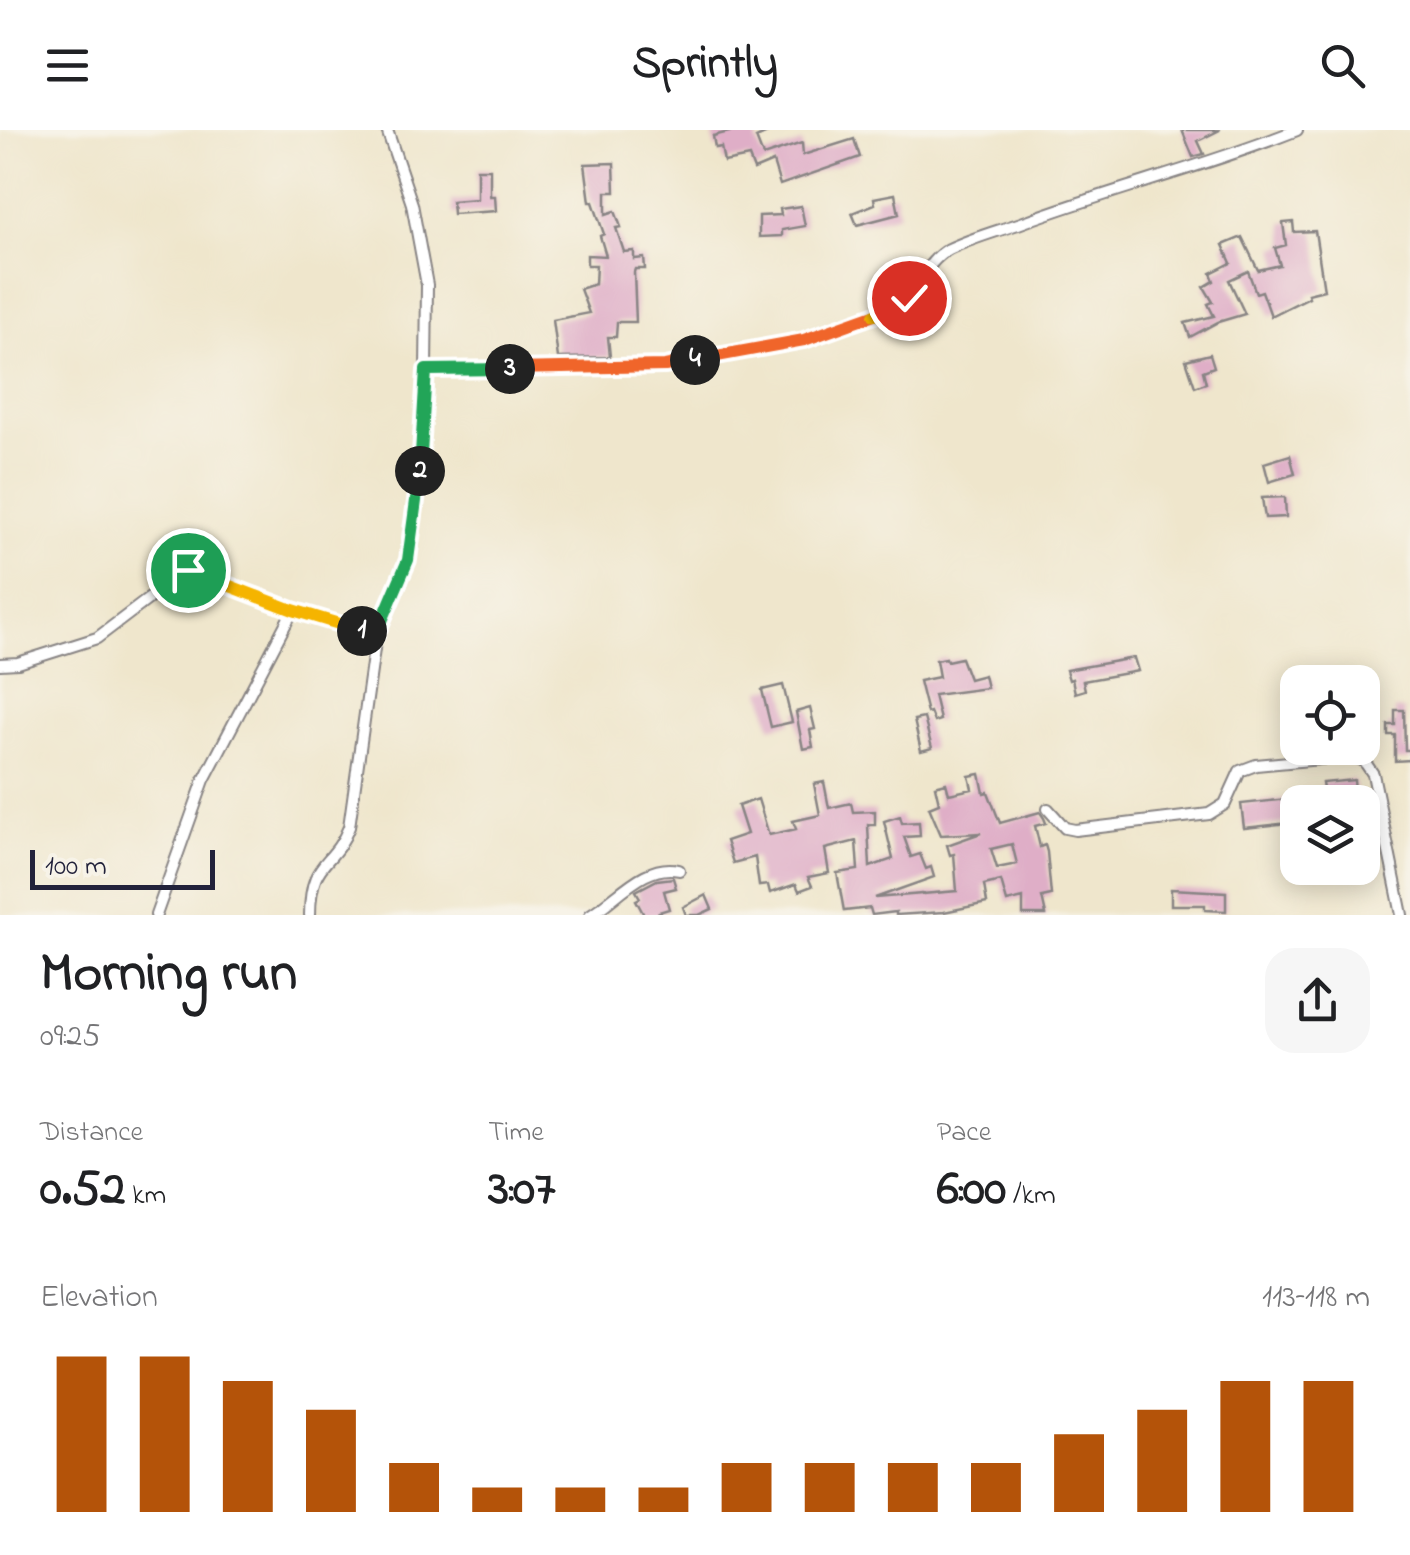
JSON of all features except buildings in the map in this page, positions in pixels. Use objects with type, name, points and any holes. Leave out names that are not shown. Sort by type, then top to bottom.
[{"type":"street","points":[[310,915],[314,878],[322,862],[344,841],[350,827],[376,635],[408,560],[419,476],[427,285],[412,204],[386,130]]},
{"type":"street","points":[[426,370],[665,366],[804,340],[899,306],[930,265],[949,250],[1064,207],[1298,130]]},
{"type":"street","points":[[0,664],[18,663],[97,638],[188,570],[293,610],[376,635]]},
{"type":"street","points":[[156,915],[204,780],[293,610]]},
{"type":"street","points":[[1048,809],[1065,828],[1075,830],[1210,814],[1226,804],[1240,772],[1256,765],[1353,756],[1373,774],[1402,915]]},
{"type":"street","points":[[590,915],[638,879],[668,868],[679,870]]},
{"type":"route","points":[[188,570],[293,610],[376,635],[408,560],[419,476],[426,370],[665,366],[804,340],[899,306],[909,298]]}]
